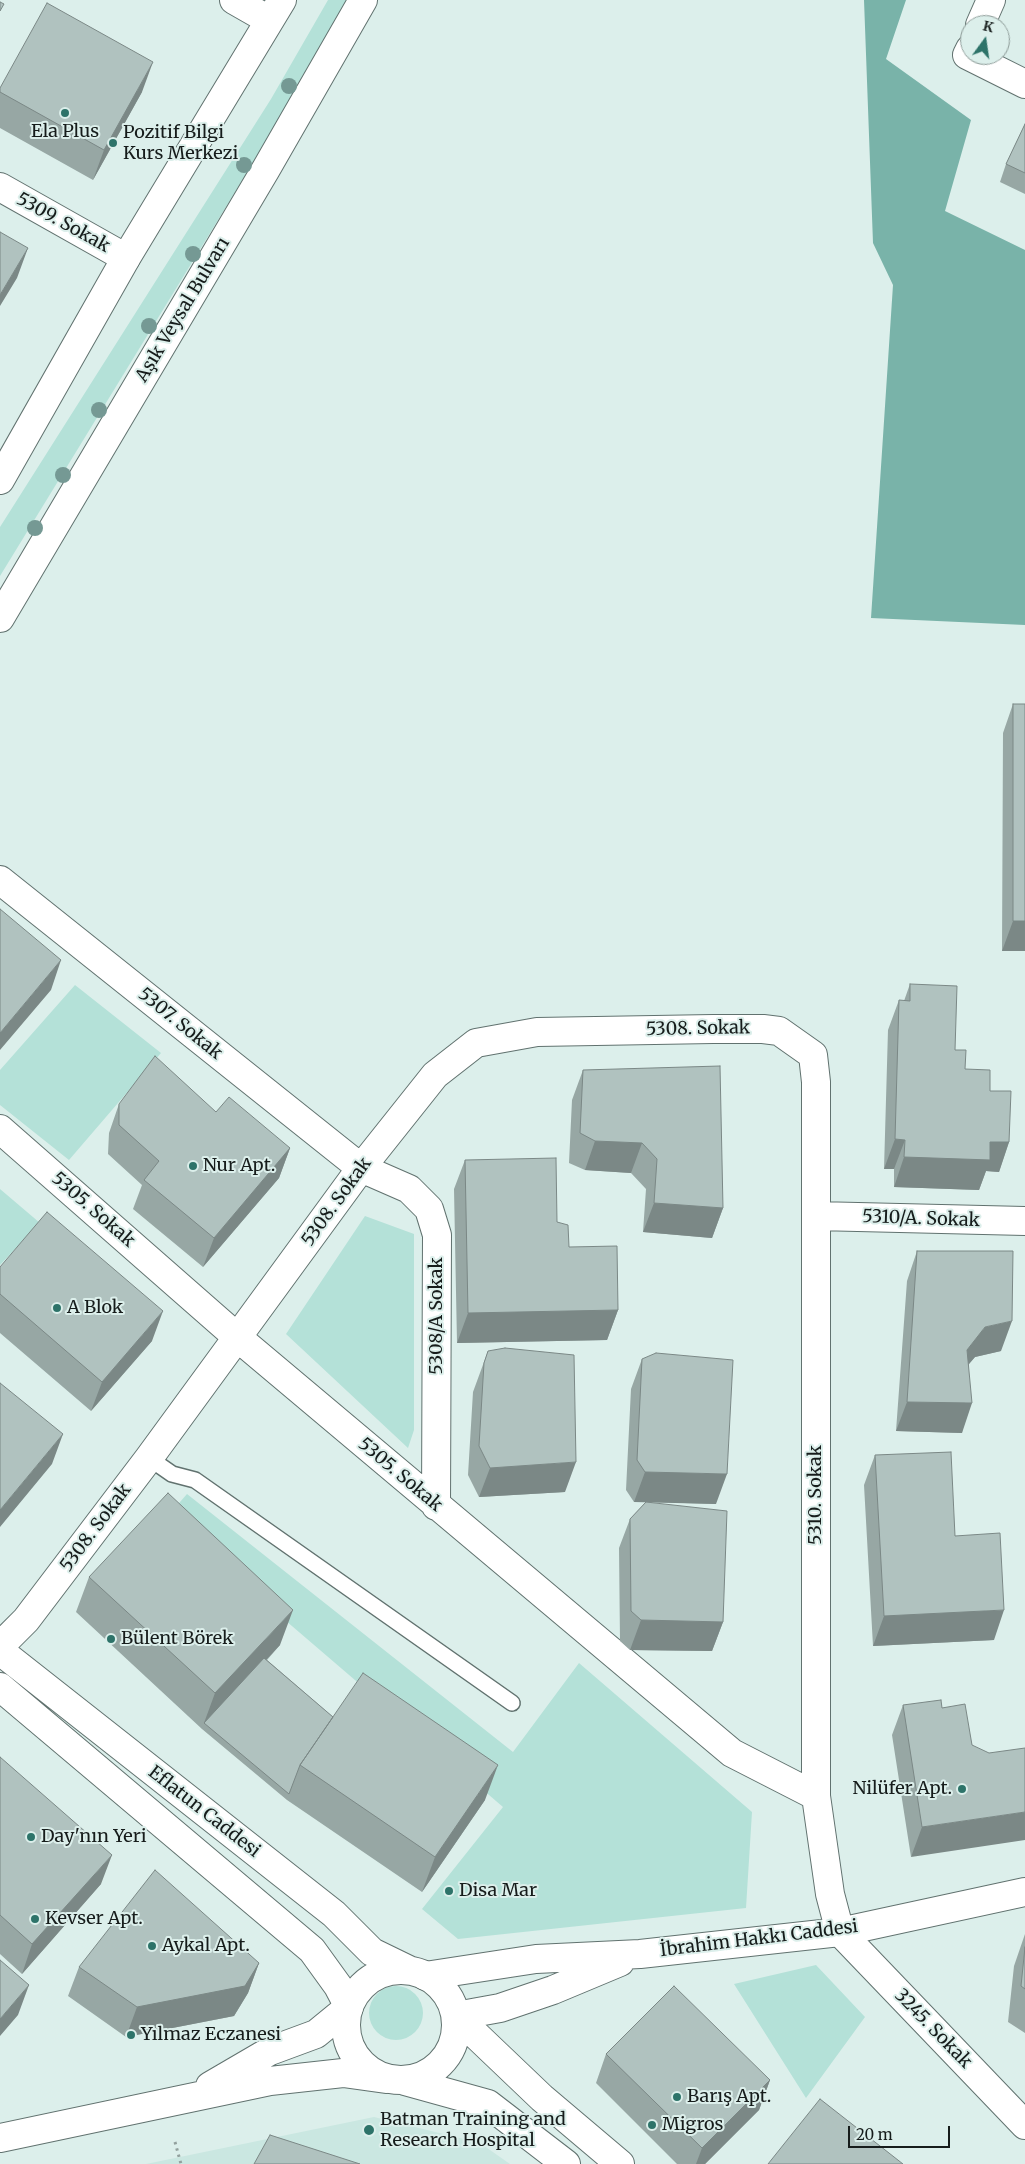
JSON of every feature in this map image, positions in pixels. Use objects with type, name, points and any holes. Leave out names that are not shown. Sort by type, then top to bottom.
[{"type":"street","points":[[0,480],[126,258],[276,10],[234,0]]},
{"type":"street","name":"Aşık Veysal Bulvarı","points":[[0,618],[266,169],[363,0]]},
{"type":"street","points":[[984,15],[991,0]]},
{"type":"street","points":[[987,65],[1025,84]]},
{"type":"street","name":"5309. Sokak","points":[[0,187],[126,258]]},
{"type":"street","name":"5307. Sokak","points":[[0,880],[361,1168]]},
{"type":"street","name":"5308. Sokak","points":[[0,1646],[26,1620],[149,1458],[361,1168],[435,1075],[476,1043],[537,1032],[763,1029],[779,1031],[813,1055]]},
{"type":"street","name":"5310. Sokak","points":[[813,1055],[816,1082],[816,1796],[830,1894],[840,1932]]},
{"type":"street","name":"5305. Sokak","points":[[0,1129],[237,1337],[732,1753],[816,1796]]},
{"type":"street","name":"5308/A Sokak","points":[[361,1168],[409,1189],[429,1209],[437,1235],[436,1506]]},
{"type":"street","name":"5310/A. Sokak","points":[[816,1216],[1025,1222]]},
{"type":"street","name":"Eflatun Caddesi","points":[[0,1651],[334,1914],[372,1952],[417,1973]]},
{"type":"street","name":"Eflatun Caddesi","points":[[0,1687],[312,1950],[338,1986],[348,2007]]},
{"type":"street","name":"İbrahim Hakkı Caddesi","points":[[640,1954],[840,1932],[1025,1892]]},
{"type":"street","name":"3245. Sokak","points":[[840,1932],[1025,2125]]},
{"type":"street","points":[[187,2099],[270,2051],[316,2034],[348,2007],[358,1990],[372,1978],[390,1971],[417,1973],[536,1960],[640,1954]]},
{"type":"street","points":[[456,2016],[500,2008],[554,1990],[640,1954]]},
{"type":"street","points":[[0,2138],[270,2080],[343,2074],[396,2080],[423,2076],[439,2067],[450,2052],[457,2034],[456,2016],[450,1999],[440,1985],[417,1973]]},
{"type":"street","points":[[348,2007],[346,2024],[348,2042],[357,2058],[370,2071],[396,2080],[488,2104],[566,2164]]},
{"type":"street","points":[[456,2016],[542,2098],[620,2164]]},
{"type":"lane","points":[[149,1458],[172,1474],[195,1480],[512,1703]]},
{"type":"path","points":[[175,2142],[182,2164]]},
{"type":"shaded area","points":[[328,0],[348,0],[289,104],[0,576],[0,527],[271,99]]},
{"type":"shaded area","points":[[75,985],[161,1053],[69,1160],[0,1105],[0,1070]]},
{"type":"shaded area","points":[[0,1189],[40,1223],[0,1265]]},
{"type":"shaded area","points":[[365,1216],[414,1234],[414,1430],[408,1448],[286,1334]]},
{"type":"shaded area","points":[[187,1494],[513,1752],[579,1663],[752,1812],[746,1908],[458,1939],[422,1909],[503,1807],[166,1518]]},
{"type":"shaded area","points":[[816,1965],[865,2017],[806,2098],[734,1984]]},
{"type":"shaded area","points":[[396,1986],[406,1988],[415,1994],[421,2003],[423,2013],[421,2023],[415,2032],[406,2038],[396,2040],[386,2038],[377,2032],[371,2023],[369,2013],[371,2003],[377,1994],[386,1988]]},
{"type":"shaded area","name":"Batman Training and Research Hospital","points":[[374,2117],[480,2143],[510,2164],[146,2164]]},
{"type":"green space","points":[[864,0],[906,0],[886,59],[971,120],[945,211],[1025,250],[1025,625],[871,618],[893,285],[873,243]]},
{"type":"building","points":[[0,2],[4,4],[0,11]]},
{"type":"building","name":"Ela Plus","points":[[47,3],[153,62],[104,150],[0,92],[0,88]]},
{"type":"building","points":[[1025,124],[1025,173],[1006,164]]},
{"type":"building","points":[[0,232],[28,248],[0,295]]},
{"type":"building","points":[[1013,704],[1025,704],[1025,921],[1013,921]]},
{"type":"building","points":[[0,909],[61,960],[0,1033]]},
{"type":"building","points":[[910,984],[957,986],[955,1050],[966,1050],[965,1069],[990,1070],[990,1091],[1011,1091],[1009,1142],[990,1142],[990,1160],[904,1157],[905,1140],[895,1139],[899,1000],[910,1001]]},
{"type":"building","name":"Nur Apt.","points":[[155,1056],[216,1112],[229,1097],[290,1148],[214,1238],[144,1180],[159,1161],[119,1125],[119,1104]]},
{"type":"building","points":[[720,1066],[723,1208],[654,1203],[657,1159],[642,1143],[595,1141],[580,1133],[583,1070]]},
{"type":"building","points":[[556,1158],[557,1222],[568,1225],[569,1247],[617,1246],[618,1310],[468,1313],[465,1160]]},
{"type":"building","name":"A Blok","points":[[47,1212],[163,1311],[102,1382],[0,1294],[0,1267]]},
{"type":"building","points":[[917,1251],[1013,1251],[1012,1321],[985,1327],[967,1350],[972,1403],[907,1402]]},
{"type":"building","points":[[505,1348],[574,1355],[576,1462],[490,1468],[479,1446],[484,1363],[488,1351]]},
{"type":"building","points":[[656,1353],[733,1360],[727,1474],[645,1472],[637,1460],[642,1359]]},
{"type":"building","points":[[0,1383],[63,1434],[0,1510]]},
{"type":"building","points":[[951,1452],[955,1536],[1000,1533],[1004,1610],[884,1616],[875,1455]]},
{"type":"building","points":[[168,1493],[293,1610],[215,1693],[89,1577]]},
{"type":"building","points":[[646,1502],[727,1511],[723,1622],[641,1620],[631,1611],[630,1519]]},
{"type":"building","points":[[264,1658],[333,1717],[300,1765],[289,1794],[204,1723]]},
{"type":"building","points":[[363,1673],[498,1765],[435,1857],[300,1765]]},
{"type":"building","points":[[941,1700],[942,1708],[965,1704],[972,1745],[989,1753],[1025,1748],[1025,1812],[922,1827],[903,1705]]},
{"type":"building","name":"Kevser Apt.","points":[[0,1757],[112,1855],[32,1944],[0,1915]]},
{"type":"building","name":"Aykal Apt.","points":[[155,1870],[259,1963],[245,1986],[137,2007],[79,1967]]},
{"type":"building","points":[[1025,1947],[1025,1989],[1021,1986]]},
{"type":"building","points":[[0,1960],[29,1985],[0,2019]]},
{"type":"building","name":"Barış Apt.","points":[[674,1986],[770,2080],[702,2148],[606,2054]]},
{"type":"building","points":[[820,2099],[903,2164],[768,2164]]},
{"type":"building","points":[[270,2135],[360,2164],[254,2164]]},
{"type":"place","name":"Ela Plus","points":[[65,113]]},
{"type":"place","name":"Pozitif Bilgi Kurs Merkezi","points":[[113,143]]},
{"type":"place","name":"Nur Apt.","points":[[193,1166]]},
{"type":"place","name":"A Blok","points":[[57,1308]]},
{"type":"place","name":"Bülent Börek","points":[[111,1639]]},
{"type":"place","name":"Nilüfer Apt.","points":[[962,1789]]},
{"type":"place","name":"Day'nın Yeri","points":[[31,1837]]},
{"type":"place","name":"Disa Mar","points":[[449,1891]]},
{"type":"place","name":"Kevser Apt.","points":[[35,1919]]},
{"type":"place","name":"Aykal Apt.","points":[[152,1946]]},
{"type":"place","name":"Yılmaz Eczanesi","points":[[131,2035]]},
{"type":"place","name":"Barış Apt.","points":[[677,2097]]},
{"type":"place","name":"Migros","points":[[652,2125]]},
{"type":"place","name":"Batman Training and Research Hospital","points":[[369,2130]]}]
